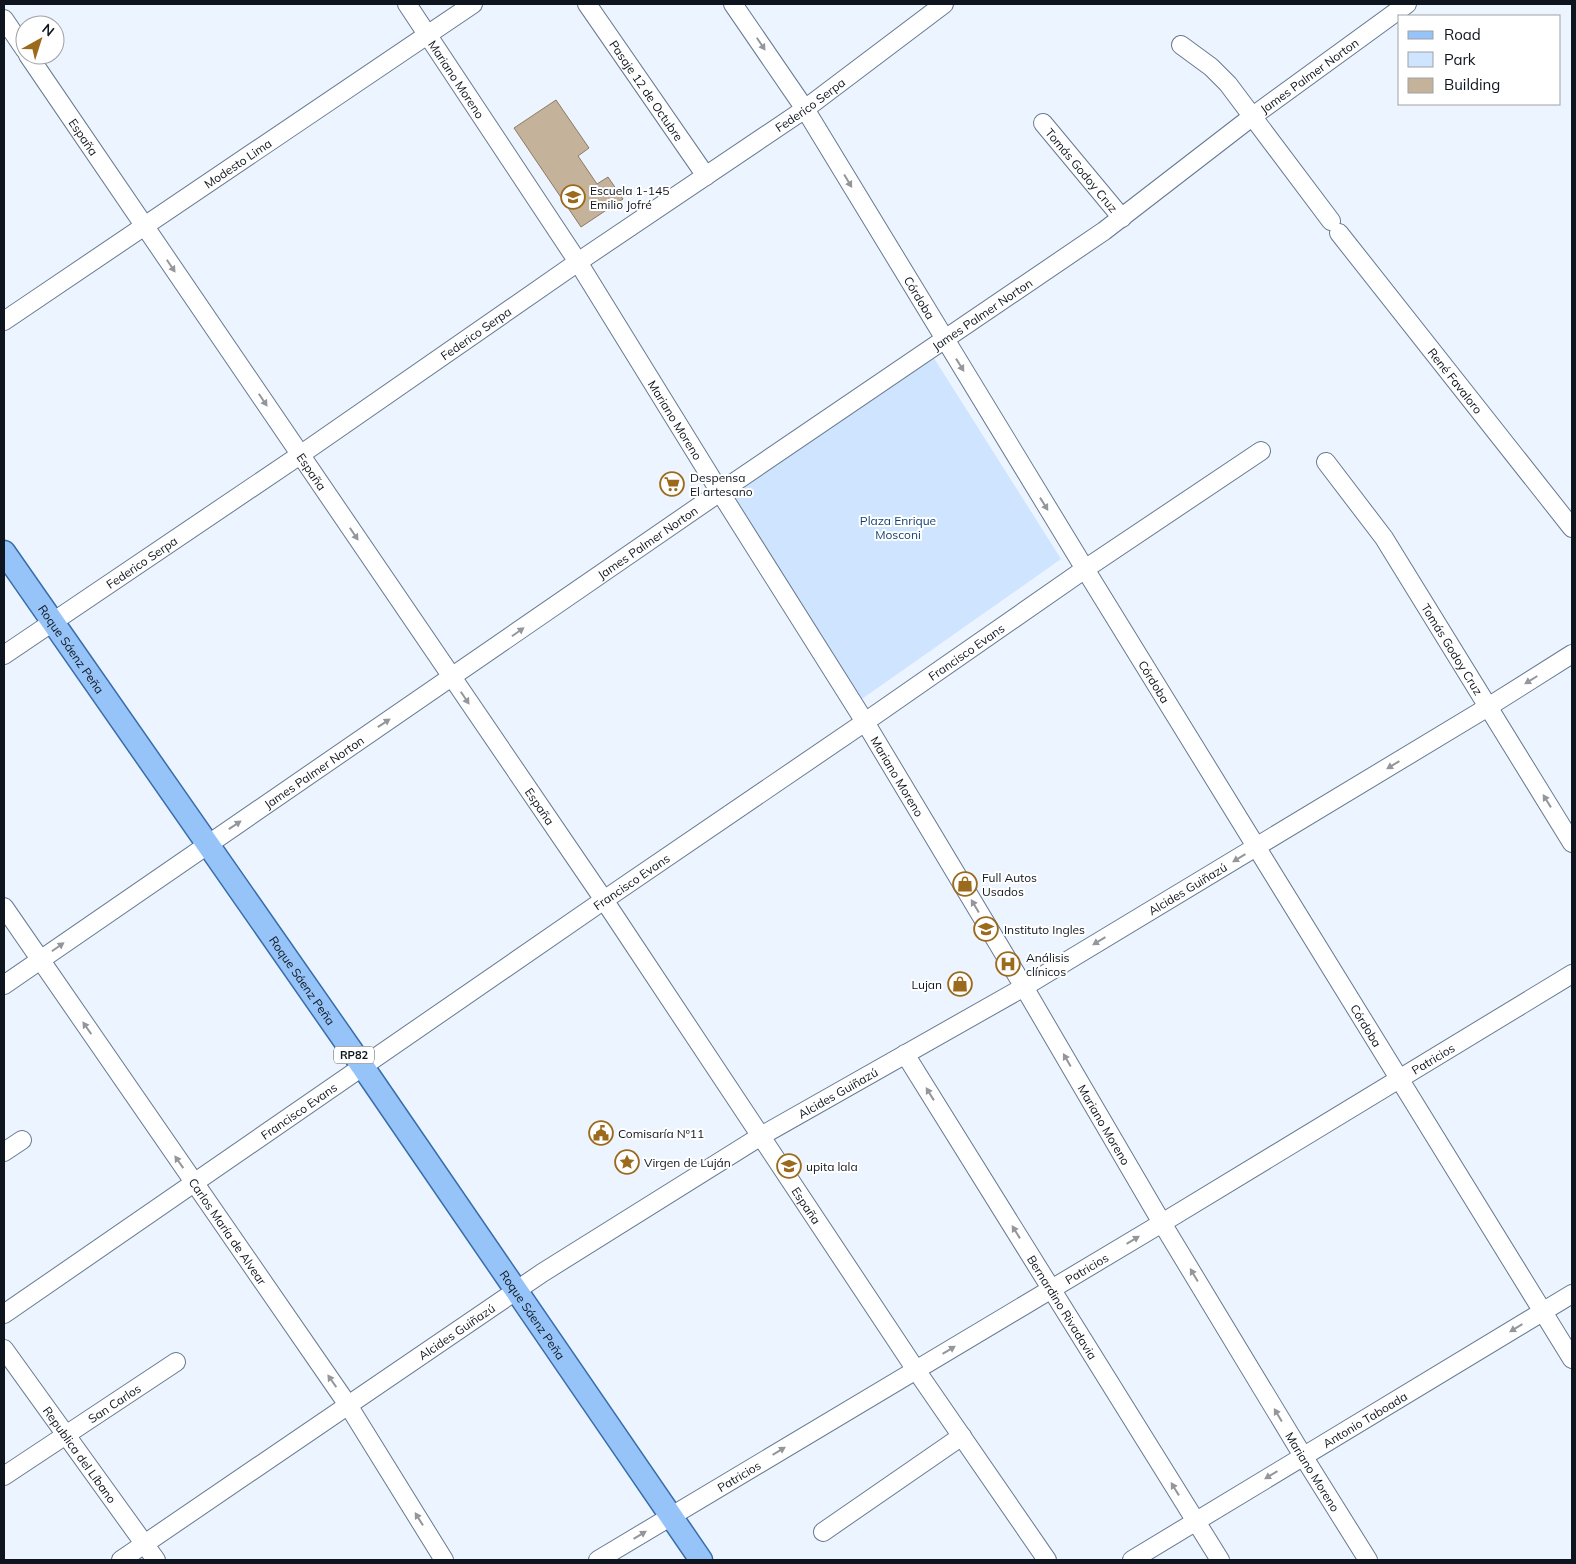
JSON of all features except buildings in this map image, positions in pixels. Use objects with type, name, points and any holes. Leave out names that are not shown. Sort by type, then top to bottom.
[{"type":"main road","name":"Roque Sáenz Peña","points":[[4,552],[363,1067],[701,1560]]},
{"type":"street","name":"Mariano Moreno","points":[[407,4],[578,262],[865,722],[1162,1222],[1368,1560]]},
{"type":"street","name":"Modesto Lima","points":[[4,321],[473,4]]},
{"type":"street","name":"Pasaje 12 de Octubre","points":[[587,4],[706,176]]},
{"type":"street","name":"Córdoba","points":[[734,4],[805,109],[1085,569],[1572,1359]]},
{"type":"street","name":"Federico Serpa","points":[[4,655],[805,109],[944,4]]},
{"type":"street","name":"James Palmer Norton","points":[[4,985],[1122,218],[1253,116],[1407,4]]},
{"type":"street","points":[[4,19],[15,35]]},
{"type":"street","name":"René Favaloro","points":[[1180,45],[1211,67],[1228,84],[1335,227],[1572,528]]},
{"type":"street","name":"España","points":[[35,65],[604,900],[916,1370],[1046,1560]]},
{"type":"street","name":"Tomás Godoy Cruz","points":[[1043,122],[1122,218]]},
{"type":"street","name":"Francisco Evans","points":[[4,1314],[1085,569],[1261,451]]},
{"type":"street","name":"Tomás Godoy Cruz","points":[[1326,462],[1384,538],[1572,843]]},
{"type":"street","name":"Alcides Guiñazú","points":[[120,1560],[516,1290],[761,1136],[1024,987],[1488,707],[1572,654]]},
{"type":"street","name":"Carlos María de Alvear","points":[[4,907],[348,1405],[444,1560]]},
{"type":"street","name":"Patricios","points":[[598,1560],[1399,1080],[1572,974]]},
{"type":"street","name":"Bernardino Rivadavia","points":[[905,1054],[1220,1560]]},
{"type":"street","points":[[4,1152],[22,1140]]},
{"type":"street","name":"Antonio Taboada","points":[[1132,1560],[1572,1294]]},
{"type":"street","name":"Republica del Líbano","points":[[4,1348],[156,1560]]},
{"type":"street","name":"San Carlos","points":[[4,1476],[176,1362]]},
{"type":"street","points":[[823,1532],[962,1436]]},
{"type":"green space","name":"Plaza Enrique Mosconi","points":[[932,355],[1061,559],[859,701],[732,496]]},
{"type":"place","name":"Escuela 1-145 Emilio Jofré","points":[[573,197]]},
{"type":"place","name":"Despensa El artesano","points":[[672,484]]},
{"type":"place","name":"Full Autos Usados","points":[[965,884]]},
{"type":"place","name":"Instituto Ingles","points":[[986,929]]},
{"type":"place","name":"Análisis clínicos","points":[[1008,964]]},
{"type":"place","name":"Lujan","points":[[960,984]]},
{"type":"place","name":"Comisaría Nº11","points":[[601,1133]]},
{"type":"place","name":"Virgen de Luján","points":[[627,1162]]},
{"type":"place","name":"upita lala","points":[[789,1166]]}]
